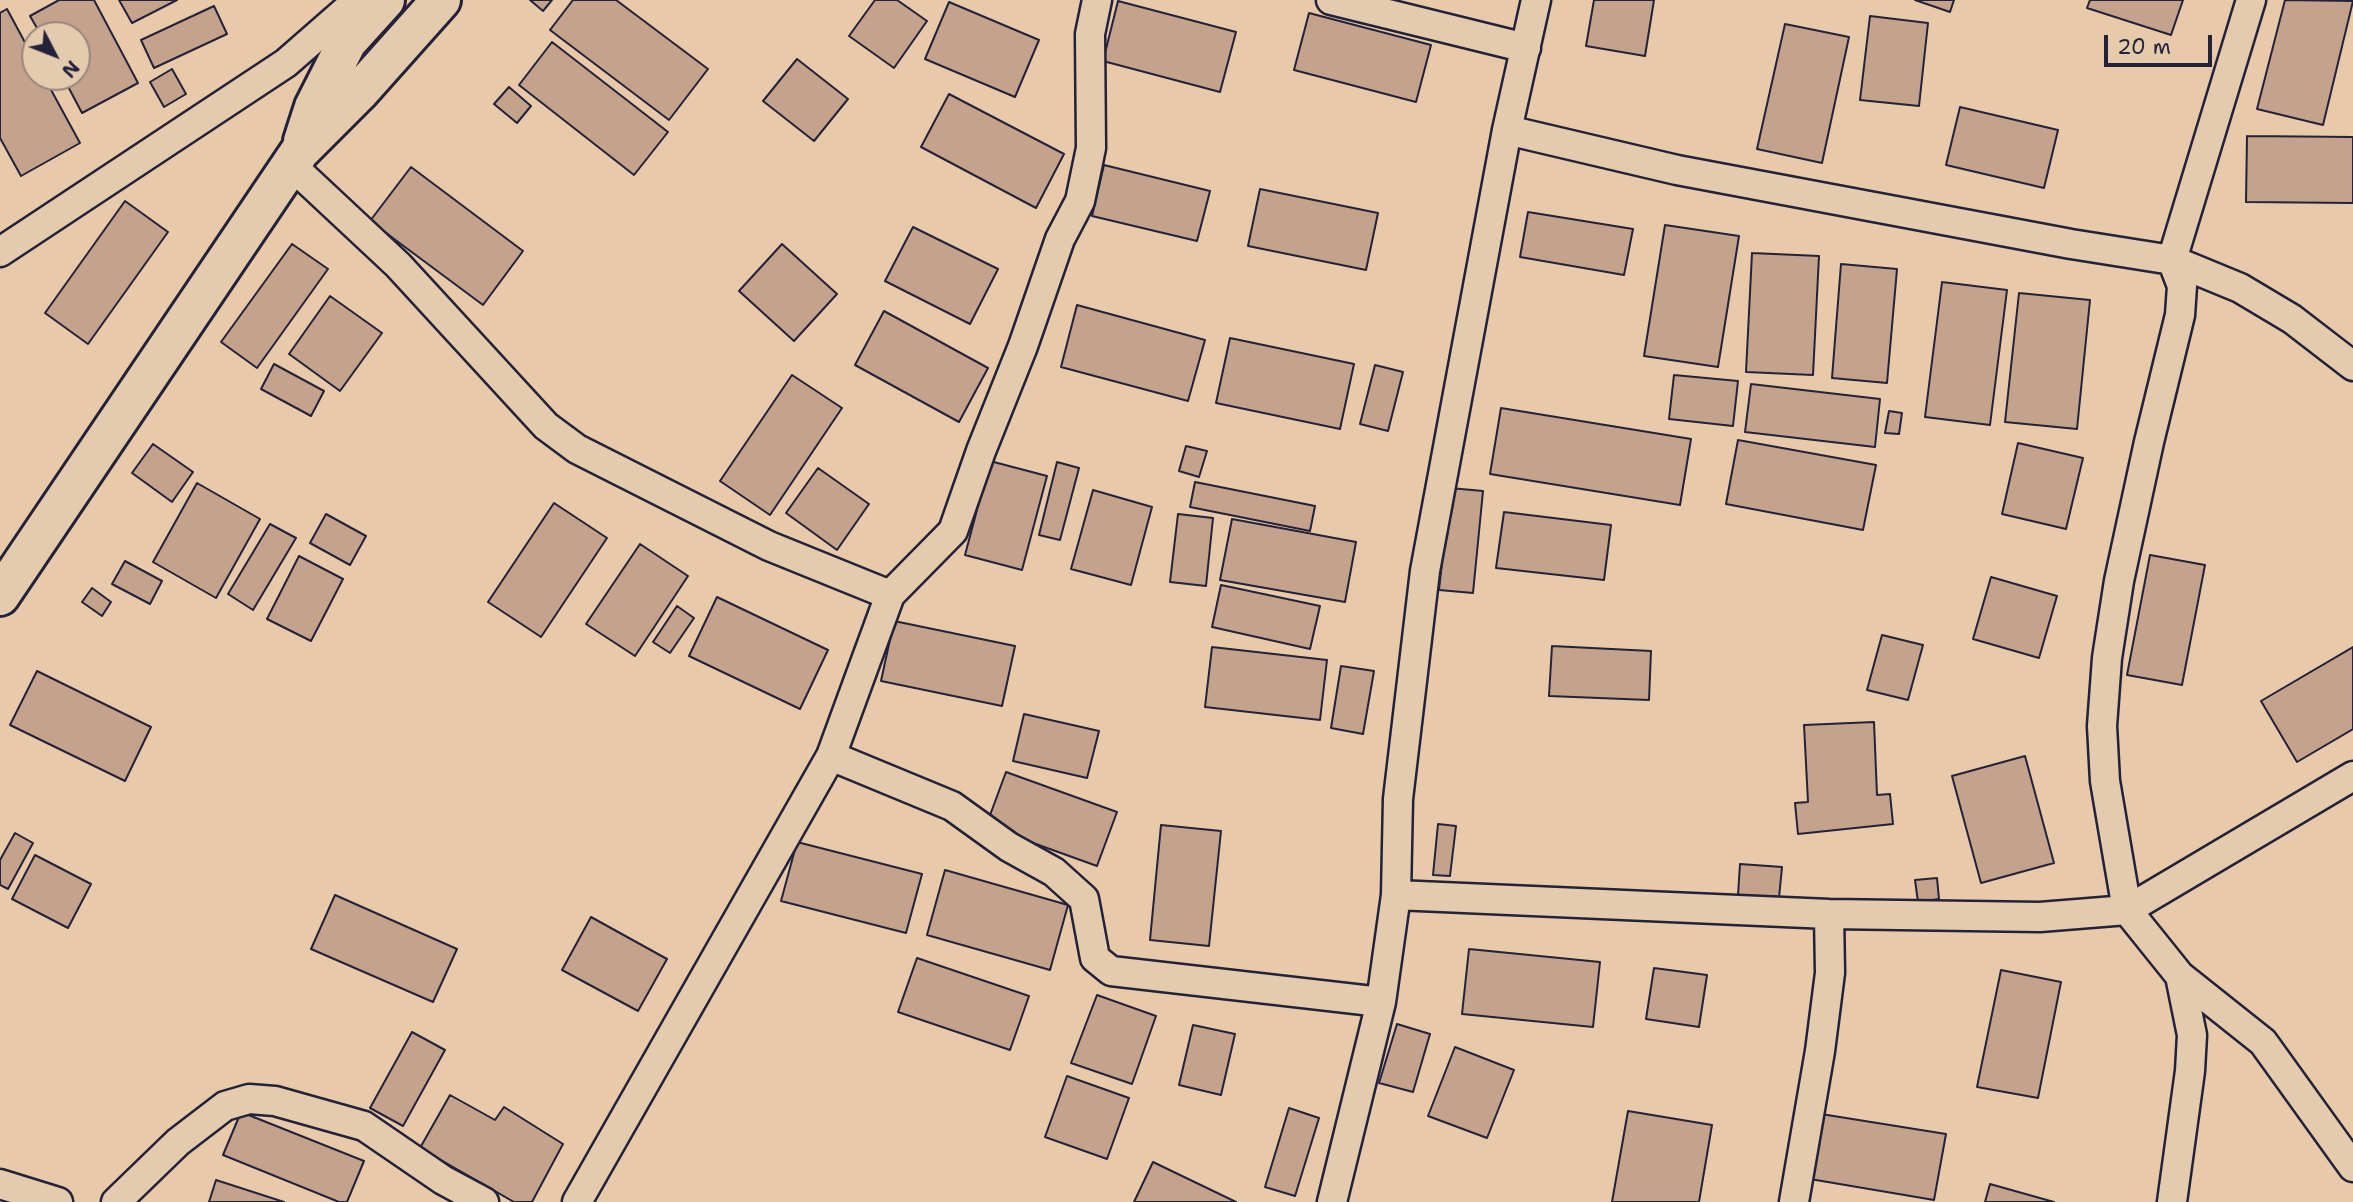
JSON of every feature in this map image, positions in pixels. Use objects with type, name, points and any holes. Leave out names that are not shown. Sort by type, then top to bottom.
[{"type":"main road","points":[[0,596],[295,158],[359,92],[440,0]]},
{"type":"main road","points":[[295,158],[314,107],[370,3]]},
{"type":"street","points":[[577,1202],[831,756],[890,595],[953,531],[1060,239],[1080,201],[1091,148],[1090,34],[1097,0]]},
{"type":"street","points":[[1331,0],[1526,48]]},
{"type":"street","points":[[1332,1202],[1381,1002],[1396,895],[1398,799],[1425,571],[1507,130],[1536,0]]},
{"type":"street","points":[[2251,0],[2172,260],[2182,286],[2180,316],[2119,581],[2107,658],[2102,726],[2105,781],[2127,910],[2180,976],[2263,1042],[2353,1167]]},
{"type":"street","points":[[0,252],[286,63],[370,3]]},
{"type":"street","points":[[1507,130],[1677,170],[2045,240],[2172,260],[2240,288],[2292,319],[2353,366]]},
{"type":"street","points":[[295,158],[556,434],[577,449],[769,546],[890,595]]},
{"type":"street","points":[[831,756],[952,806],[1009,847],[1054,872],[1084,899],[1095,958],[1111,971],[1381,1002]]},
{"type":"street","points":[[1396,895],[1829,914],[2040,917],[2127,910],[2353,776]]},
{"type":"street","points":[[1794,1202],[1820,1051],[1830,973],[1829,914]]},
{"type":"street","points":[[2172,1202],[2190,1071],[2192,1035],[2180,976]]},
{"type":"street","points":[[116,1202],[178,1142],[225,1106],[249,1098],[275,1101],[364,1126],[443,1180],[484,1202]]},
{"type":"street","points":[[0,1184],[58,1202]]},
{"type":"building","points":[[59,0],[94,0],[138,83],[82,113],[70,91],[91,91],[91,21],[33,21],[30,16]]},
{"type":"building","points":[[119,0],[177,0],[132,23]]},
{"type":"building","points":[[530,0],[552,0],[543,11]]},
{"type":"building","points":[[573,0],[616,0],[708,69],[669,120],[550,30]]},
{"type":"building","points":[[875,0],[897,0],[927,21],[894,68],[849,36]]},
{"type":"building","points":[[1594,0],[1654,0],[1645,56],[1586,46]]},
{"type":"building","points":[[1915,0],[1954,0],[1950,12]]},
{"type":"building","points":[[2090,0],[2183,0],[2171,35],[2087,8]]},
{"type":"building","points":[[2285,0],[2353,1],[2323,125],[2257,109]]},
{"type":"building","points":[[1118,1],[1236,32],[1220,92],[1103,61]]},
{"type":"building","points":[[949,2],[1039,40],[1015,97],[925,59]]},
{"type":"building","points":[[214,6],[227,34],[154,68],[141,40]]},
{"type":"building","points":[[7,9],[21,35],[21,91],[52,91],[80,143],[21,176],[0,138],[0,13]]},
{"type":"building","points":[[1309,13],[1431,45],[1416,102],[1294,70]]},
{"type":"building","points":[[1870,16],[1928,23],[1919,106],[1860,100]]},
{"type":"building","points":[[1785,24],[1849,37],[1822,163],[1757,149]]},
{"type":"building","points":[[552,42],[668,132],[634,175],[519,85]]},
{"type":"building","points":[[797,59],[848,99],[814,141],[763,101]]},
{"type":"building","points":[[172,69],[186,94],[164,107],[150,82]]},
{"type":"building","points":[[509,87],[531,106],[517,123],[494,104]]},
{"type":"building","points":[[949,94],[1064,154],[1036,208],[921,147]]},
{"type":"building","points":[[1960,107],[2058,130],[2044,188],[1946,165]]},
{"type":"building","points":[[2247,136],[2353,137],[2353,203],[2246,202]]},
{"type":"building","points":[[1104,165],[1210,191],[1197,241],[1092,216]]},
{"type":"building","points":[[411,167],[523,251],[483,305],[370,221]]},
{"type":"building","points":[[1260,189],[1378,213],[1366,270],[1248,246]]},
{"type":"building","points":[[125,201],[168,232],[88,344],[45,313]]},
{"type":"building","points":[[1528,212],[1633,229],[1624,275],[1520,257]]},
{"type":"building","points":[[1665,225],[1739,236],[1718,367],[1644,356]]},
{"type":"building","points":[[913,227],[998,269],[970,324],[885,281]]},
{"type":"building","points":[[292,244],[328,269],[257,368],[221,342]]},
{"type":"building","points":[[782,244],[837,294],[794,341],[739,291]]},
{"type":"building","points":[[1752,253],[1819,256],[1813,375],[1746,372]]},
{"type":"building","points":[[1841,264],[1897,269],[1887,383],[1832,378]]},
{"type":"building","points":[[1942,282],[2007,290],[1990,425],[1925,417]]},
{"type":"building","points":[[2019,293],[2090,300],[2077,429],[2005,422]]},
{"type":"building","points":[[330,296],[382,333],[340,391],[289,354]]},
{"type":"building","points":[[1077,305],[1205,340],[1188,401],[1061,367]]},
{"type":"building","points":[[884,311],[988,368],[959,422],[855,365]]},
{"type":"building","points":[[1230,338],[1354,364],[1340,429],[1216,403]]},
{"type":"building","points":[[274,364],[324,391],[311,416],[261,389]]},
{"type":"building","points":[[1375,365],[1403,372],[1388,431],[1360,424]]},
{"type":"building","points":[[792,375],[842,408],[770,515],[720,481]]},
{"type":"building","points":[[1674,375],[1738,381],[1733,426],[1669,419]]},
{"type":"building","points":[[1751,384],[1880,399],[1875,447],[1745,432]]},
{"type":"building","points":[[1501,408],[1691,439],[1680,505],[1490,474]]},
{"type":"building","points":[[1889,411],[1902,413],[1899,434],[1885,433]]},
{"type":"building","points":[[1738,440],[1876,465],[1863,530],[1726,504]]},
{"type":"building","points":[[2018,443],[2083,458],[2066,529],[2002,514]]},
{"type":"building","points":[[153,444],[193,472],[172,502],[132,473]]},
{"type":"building","points":[[1186,446],[1207,451],[1199,477],[1179,471]]},
{"type":"building","points":[[990,461],[1047,476],[1022,570],[965,555]]},
{"type":"building","points":[[1057,462],[1079,468],[1060,540],[1039,535]]},
{"type":"building","points":[[818,468],[869,504],[837,550],[786,513]]},
{"type":"building","points":[[1195,482],[1315,506],[1310,531],[1190,507]]},
{"type":"building","points":[[197,483],[260,519],[216,598],[153,562]]},
{"type":"building","points":[[1450,488],[1483,491],[1473,593],[1439,590]]},
{"type":"building","points":[[1093,490],[1152,507],[1131,585],[1071,569]]},
{"type":"building","points":[[554,503],[607,538],[541,637],[488,602]]},
{"type":"building","points":[[1504,512],[1611,525],[1604,580],[1496,568]]},
{"type":"building","points":[[326,514],[366,536],[350,565],[310,543]]},
{"type":"building","points":[[1178,514],[1213,518],[1206,586],[1170,582]]},
{"type":"building","points":[[1232,519],[1356,542],[1345,602],[1220,580]]},
{"type":"building","points":[[270,524],[296,538],[253,610],[228,594]]},
{"type":"building","points":[[640,544],[688,576],[635,656],[586,624]]},
{"type":"building","points":[[2150,555],[2205,565],[2182,685],[2127,675]]},
{"type":"building","points":[[299,556],[343,579],[311,641],[267,619]]},
{"type":"building","points":[[125,561],[162,581],[150,604],[112,584]]},
{"type":"building","points":[[1991,577],[2057,596],[2039,658],[1973,639]]},
{"type":"building","points":[[1221,585],[1320,606],[1310,649],[1212,627]]},
{"type":"building","points":[[92,588],[111,602],[102,616],[82,602]]},
{"type":"building","points":[[717,597],[828,650],[800,709],[689,656]]},
{"type":"building","points":[[677,606],[694,618],[670,653],[653,642]]},
{"type":"building","points":[[894,621],[1015,646],[1002,706],[881,681]]},
{"type":"building","points":[[1882,635],[1923,645],[1908,700],[1867,690]]},
{"type":"building","points":[[1552,646],[1651,651],[1649,700],[1549,696]]},
{"type":"building","points":[[1212,647],[1327,660],[1320,720],[1205,707]]},
{"type":"building","points":[[2353,647],[2353,729],[2297,762],[2261,701]]},
{"type":"building","points":[[1341,666],[1374,671],[1363,734],[1331,728]]},
{"type":"building","points":[[37,671],[151,727],[125,781],[10,725]]},
{"type":"building","points":[[1024,714],[1099,731],[1087,778],[1013,761]]},
{"type":"building","points":[[1874,722],[1877,795],[1890,794],[1893,824],[1798,834],[1795,803],[1808,802],[1804,725]]},
{"type":"building","points":[[2025,756],[2054,863],[1981,883],[1952,776]]},
{"type":"building","points":[[1006,772],[1117,812],[1097,866],[986,826]]},
{"type":"building","points":[[1438,824],[1456,826],[1450,876],[1433,875]]},
{"type":"building","points":[[1161,825],[1221,831],[1209,946],[1150,940]]},
{"type":"building","points":[[15,833],[33,843],[8,889],[0,885],[0,860]]},
{"type":"building","points":[[797,842],[922,874],[906,933],[781,901]]},
{"type":"building","points":[[35,855],[91,884],[68,928],[12,899]]},
{"type":"building","points":[[1740,864],[1782,867],[1779,898],[1738,895]]},
{"type":"building","points":[[945,870],[1068,905],[1050,970],[927,935]]},
{"type":"building","points":[[1937,878],[1939,899],[1918,902],[1915,880]]},
{"type":"building","points":[[335,895],[457,949],[433,1002],[311,949]]},
{"type":"building","points":[[591,917],[667,959],[638,1011],[562,970]]},
{"type":"building","points":[[1469,949],[1600,962],[1593,1027],[1462,1014]]},
{"type":"building","points":[[917,958],[1029,996],[1010,1050],[898,1012]]},
{"type":"building","points":[[1654,968],[1707,975],[1699,1027],[1646,1019]]},
{"type":"building","points":[[2001,970],[2061,982],[2038,1098],[1977,1087]]},
{"type":"building","points":[[1097,995],[1156,1016],[1132,1084],[1071,1063]]},
{"type":"building","points":[[1397,1024],[1430,1034],[1413,1092],[1379,1083]]},
{"type":"building","points":[[1193,1025],[1235,1034],[1221,1095],[1179,1085]]},
{"type":"building","points":[[412,1032],[445,1050],[403,1126],[370,1108]]},
{"type":"building","points":[[1455,1047],[1514,1070],[1487,1138],[1428,1116]]},
{"type":"building","points":[[1067,1076],[1129,1098],[1107,1159],[1045,1137]]},
{"type":"building","points":[[450,1095],[495,1120],[504,1107],[563,1144],[532,1202],[514,1202],[420,1148]]},
{"type":"building","points":[[1289,1108],[1319,1118],[1295,1196],[1265,1187]]},
{"type":"building","points":[[1628,1111],[1712,1125],[1699,1202],[1612,1202]]},
{"type":"building","points":[[241,1112],[364,1161],[347,1202],[339,1202],[223,1155]]},
{"type":"building","points":[[1821,1114],[1946,1134],[1934,1200],[1810,1179]]},
{"type":"building","points":[[1153,1162],[1236,1202],[1134,1202]]},
{"type":"building","points":[[216,1180],[284,1202],[209,1202]]},
{"type":"building","points":[[1990,1184],[2054,1202],[1985,1202]]}]
